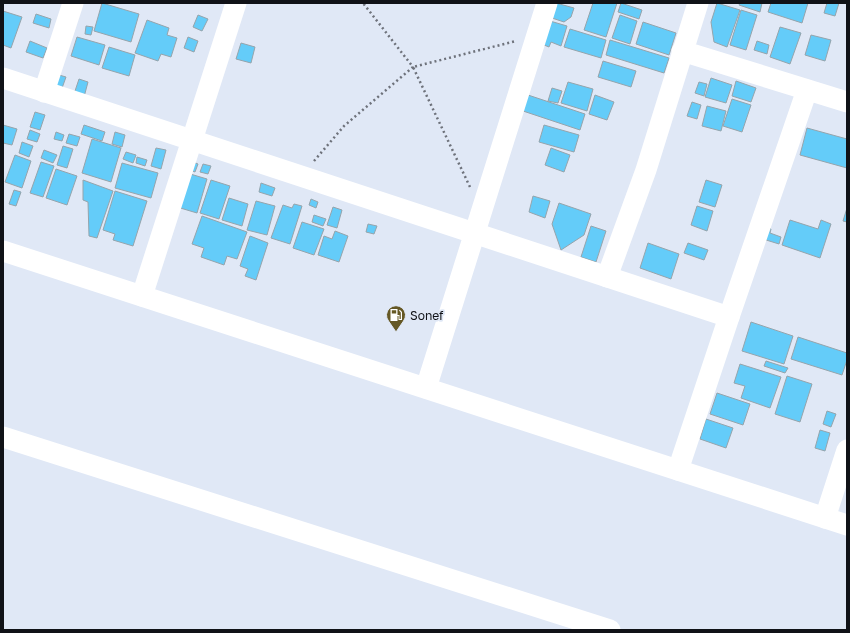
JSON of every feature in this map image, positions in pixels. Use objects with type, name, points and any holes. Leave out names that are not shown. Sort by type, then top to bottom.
[{"type":"street","points":[[44,92],[73,3]]},
{"type":"street","points":[[142,296],[236,3]]},
{"type":"street","points":[[607,277],[646,170],[698,3]]},
{"type":"street","points":[[426,388],[536,36],[544,4]]},
{"type":"street","points":[[682,51],[847,102]]},
{"type":"street","points":[[3,78],[729,317]]},
{"type":"street","points":[[678,470],[807,90]]},
{"type":"street","points":[[3,251],[847,525]]},
{"type":"street","points":[[3,437],[610,630]]},
{"type":"street","points":[[825,518],[847,450]]},
{"type":"path","points":[[363,3],[413,68],[481,211]]},
{"type":"path","points":[[301,176],[344,126],[413,68],[536,36]]},
{"type":"building","points":[[102,3],[139,14],[131,42],[94,31]]},
{"type":"building","points":[[556,3],[574,8],[571,17],[564,22],[552,18]]},
{"type":"building","points":[[593,3],[617,3],[606,37],[584,30]]},
{"type":"building","points":[[621,3],[642,10],[639,19],[618,12]]},
{"type":"building","points":[[717,3],[740,10],[727,47],[714,42],[711,22]]},
{"type":"building","points":[[740,3],[762,3],[760,12],[739,5]]},
{"type":"building","points":[[771,3],[808,3],[802,23],[768,12]]},
{"type":"building","points":[[827,3],[839,3],[835,16],[824,13]]},
{"type":"building","points":[[741,10],[757,15],[746,50],[730,45]]},
{"type":"building","points":[[3,11],[22,17],[11,48],[3,45]]},
{"type":"building","points":[[36,14],[51,19],[49,28],[33,23]]},
{"type":"building","points":[[198,15],[208,19],[202,31],[193,27]]},
{"type":"building","points":[[620,15],[637,21],[630,44],[612,38]]},
{"type":"building","points":[[147,20],[169,28],[167,35],[177,38],[171,57],[161,54],[158,61],[135,53]]},
{"type":"building","points":[[550,21],[567,26],[561,46],[551,42],[549,47],[544,45]]},
{"type":"building","points":[[643,22],[676,33],[669,55],[636,44]]},
{"type":"building","points":[[86,26],[93,27],[91,35],[85,34]]},
{"type":"building","points":[[780,27],[801,33],[790,64],[770,57]]},
{"type":"building","points":[[570,29],[606,40],[601,58],[564,47]]},
{"type":"building","points":[[811,35],[831,40],[825,61],[805,55]]},
{"type":"building","points":[[77,37],[105,45],[99,65],[71,56]]},
{"type":"building","points":[[188,37],[198,41],[194,52],[184,48]]},
{"type":"building","points":[[610,40],[669,58],[664,73],[606,55]]},
{"type":"building","points":[[30,41],[47,48],[43,58],[26,52]]},
{"type":"building","points":[[757,41],[769,45],[767,54],[754,50]]},
{"type":"building","points":[[241,43],[255,47],[251,63],[236,59]]},
{"type":"building","points":[[109,47],[135,55],[129,76],[102,68]]},
{"type":"building","points":[[603,61],[636,71],[631,87],[598,77]]},
{"type":"building","points":[[59,75],[66,77],[61,91],[55,89]]},
{"type":"building","points":[[711,78],[732,85],[726,103],[705,97]]},
{"type":"building","points":[[79,79],[88,82],[84,97],[74,94]]},
{"type":"building","points":[[736,81],[756,88],[751,102],[732,96]]},
{"type":"building","points":[[568,82],[593,89],[587,111],[561,103]]},
{"type":"building","points":[[699,82],[707,84],[704,96],[695,93]]},
{"type":"building","points":[[552,88],[562,91],[558,103],[548,101]]},
{"type":"building","points":[[528,95],[585,114],[580,130],[523,111]]},
{"type":"building","points":[[595,95],[614,102],[607,120],[589,114]]},
{"type":"building","points":[[732,99],[751,105],[742,132],[723,126]]},
{"type":"building","points":[[692,102],[701,105],[697,119],[687,116]]},
{"type":"building","points":[[707,106],[726,111],[721,131],[702,126]]},
{"type":"building","points":[[35,112],[45,115],[40,130],[30,127]]},
{"type":"building","points":[[3,125],[17,129],[12,145],[3,143]]},
{"type":"building","points":[[84,125],[105,132],[102,141],[81,134]]},
{"type":"building","points":[[544,125],[579,135],[574,152],[539,142]]},
{"type":"building","points":[[807,128],[847,139],[847,168],[800,155]]},
{"type":"building","points":[[30,130],[40,134],[37,142],[27,139]]},
{"type":"building","points":[[56,132],[64,135],[62,141],[54,139]]},
{"type":"building","points":[[115,132],[125,135],[122,147],[112,144]]},
{"type":"building","points":[[69,134],[80,137],[77,146],[66,143]]},
{"type":"building","points":[[92,139],[121,148],[111,182],[82,173]]},
{"type":"building","points":[[22,142],[33,146],[29,157],[19,153]]},
{"type":"building","points":[[63,146],[73,149],[67,168],[57,165]]},
{"type":"building","points":[[156,148],[166,150],[161,169],[151,166]]},
{"type":"building","points":[[551,148],[570,155],[564,172],[545,165]]},
{"type":"building","points":[[44,150],[57,155],[53,163],[41,158]]},
{"type":"building","points":[[126,152],[136,155],[133,163],[123,159]]},
{"type":"building","points":[[15,155],[31,161],[22,188],[5,182]]},
{"type":"building","points":[[137,157],[147,160],[145,166],[136,163]]},
{"type":"building","points":[[188,160],[198,164],[195,172],[185,168]]},
{"type":"building","points":[[41,162],[54,166],[43,197],[30,193]]},
{"type":"building","points":[[122,163],[158,173],[151,198],[115,188]]},
{"type":"building","points":[[203,164],[211,166],[208,174],[200,172]]},
{"type":"building","points":[[56,169],[77,176],[67,205],[46,198]]},
{"type":"building","points":[[187,173],[207,179],[197,213],[177,207]]},
{"type":"building","points":[[83,180],[113,191],[97,238],[89,236],[88,202],[83,200]]},
{"type":"building","points":[[211,180],[230,186],[219,219],[200,213]]},
{"type":"building","points":[[706,180],[722,185],[715,207],[699,202]]},
{"type":"building","points":[[261,183],[275,188],[272,196],[259,192]]},
{"type":"building","points":[[14,190],[21,192],[16,206],[9,204]]},
{"type":"building","points":[[115,191],[147,201],[133,246],[113,240],[115,234],[103,230]]},
{"type":"building","points":[[533,196],[550,201],[545,218],[529,212]]},
{"type":"building","points":[[229,198],[248,204],[242,226],[222,220]]},
{"type":"building","points":[[311,199],[318,202],[316,208],[309,205]]},
{"type":"building","points":[[256,201],[275,206],[267,235],[247,230]]},
{"type":"building","points":[[559,203],[591,214],[584,235],[561,250],[552,224]]},
{"type":"building","points":[[294,204],[302,206],[290,244],[271,238],[283,205],[292,208]]},
{"type":"building","points":[[697,206],[713,211],[707,231],[691,225]]},
{"type":"building","points":[[333,207],[342,210],[337,228],[327,225]]},
{"type":"building","points":[[847,208],[847,222],[843,221]]},
{"type":"building","points":[[314,215],[326,219],[323,226],[312,222]]},
{"type":"building","points":[[202,216],[247,232],[237,259],[227,256],[224,265],[201,257],[204,248],[192,244]]},
{"type":"building","points":[[790,220],[818,229],[821,220],[831,224],[820,258],[782,245]]},
{"type":"building","points":[[302,222],[324,229],[314,255],[293,248]]},
{"type":"building","points":[[368,224],[377,226],[374,234],[366,232]]},
{"type":"building","points":[[591,226],[606,231],[596,262],[581,257]]},
{"type":"building","points":[[767,227],[771,229],[770,233],[781,237],[779,244],[763,239]]},
{"type":"building","points":[[335,231],[348,236],[339,262],[318,255],[324,236],[332,239]]},
{"type":"building","points":[[250,236],[268,243],[256,280],[245,276],[248,269],[240,266]]},
{"type":"building","points":[[648,243],[679,254],[671,279],[640,268]]},
{"type":"building","points":[[688,243],[708,250],[704,260],[684,253]]},
{"type":"building","points":[[751,322],[793,336],[784,364],[742,351]]},
{"type":"building","points":[[798,337],[847,353],[847,360],[842,375],[791,359]]},
{"type":"building","points":[[766,361],[788,368],[785,373],[764,366]]},
{"type":"building","points":[[740,364],[781,377],[770,408],[741,398],[745,386],[734,383]]},
{"type":"building","points":[[787,376],[812,384],[800,422],[775,414]]},
{"type":"building","points":[[717,393],[750,404],[743,425],[710,414]]},
{"type":"building","points":[[827,411],[836,414],[831,427],[823,424]]},
{"type":"building","points":[[706,419],[733,428],[726,448],[700,439]]},
{"type":"building","points":[[820,430],[830,433],[825,451],[815,448]]},
{"type":"place","name":"Sonef","points":[[396,332]]}]
